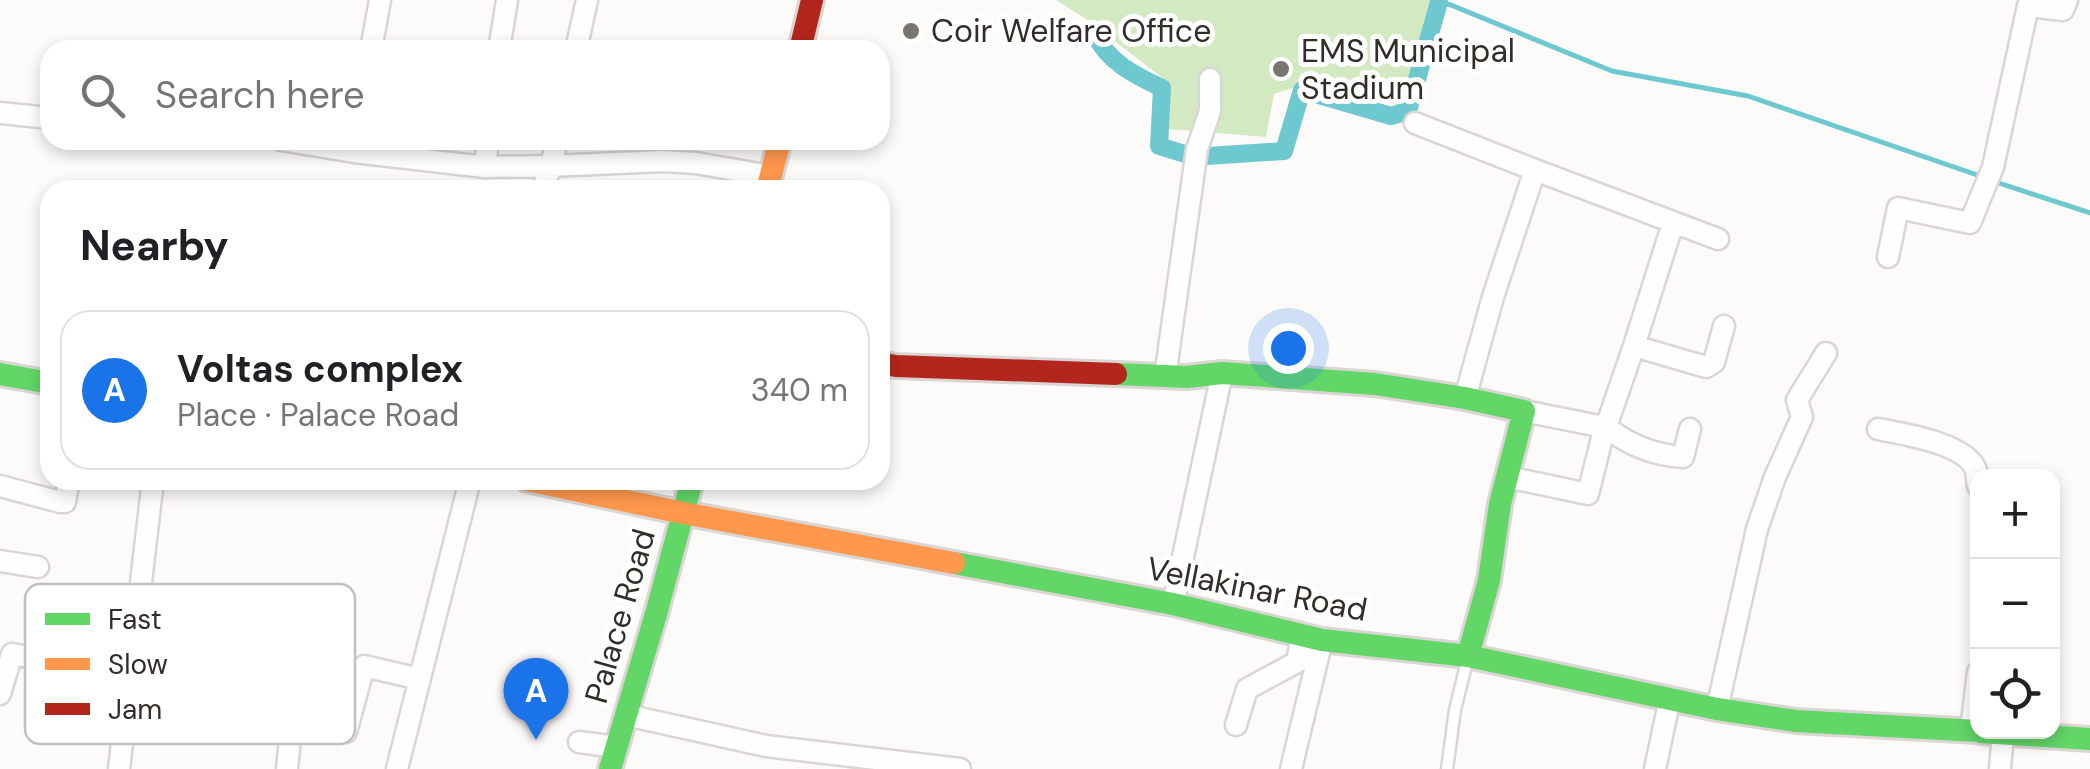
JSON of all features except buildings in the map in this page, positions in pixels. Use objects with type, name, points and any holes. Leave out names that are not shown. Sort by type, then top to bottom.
[{"type":"main road","points":[[802,40],[812,0]]},
{"type":"main road","points":[[769,180],[777,150]]},
{"type":"main road","points":[[890,364],[1165,377],[1222,374],[1375,384],[1524,411],[1500,504],[1489,580],[1468,656]]},
{"type":"main road","points":[[0,374],[40,381]]},
{"type":"main road","name":"Vellakinar Road","points":[[574,490],[1173,604],[1312,638],[1468,656],[1717,709],[1796,722],[1970,731]]},
{"type":"main road","name":"Palace Road","points":[[613,758],[689,490]]},
{"type":"main road","name":"Vellakinar Road","points":[[2060,737],[2090,739]]},
{"type":"street","points":[[373,40],[380,0]]},
{"type":"street","points":[[501,40],[507,0]]},
{"type":"street","points":[[578,40],[586,0]]},
{"type":"street","points":[[1888,258],[1898,208],[1970,223],[1992,167],[2028,6],[2063,10],[2067,0]]},
{"type":"street","points":[[1165,377],[1197,148],[1210,111],[1210,78]]},
{"type":"street","points":[[0,112],[40,117]]},
{"type":"street","points":[[1415,122],[1718,239]]},
{"type":"street","points":[[380,150],[485,167],[696,163],[757,180]]},
{"type":"street","points":[[485,167],[487,150]]},
{"type":"street","points":[[546,180],[555,150]]},
{"type":"street","points":[[1465,398],[1492,297],[1535,170]]},
{"type":"street","points":[[1507,477],[1588,494],[1605,426],[1673,223]]},
{"type":"street","points":[[1634,346],[1706,367],[1714,362],[1724,326]]},
{"type":"street","points":[[1717,709],[1757,529],[1774,477],[1802,417],[1797,400],[1826,354]]},
{"type":"street","points":[[1173,604],[1222,374]]},
{"type":"street","points":[[1524,411],[1605,426],[1623,442],[1679,458],[1683,457],[1690,429]]},
{"type":"street","points":[[1878,428],[1963,454],[1975,469]]},
{"type":"street","points":[[0,486],[60,502],[65,502],[68,490]]},
{"type":"street","points":[[141,584],[152,490]]},
{"type":"street","points":[[397,769],[467,490]]},
{"type":"street","points":[[0,561],[38,567]]},
{"type":"street","points":[[1236,724],[1247,689],[1297,662],[1312,638]]},
{"type":"street","points":[[1290,769],[1312,638]]},
{"type":"street","points":[[0,694],[12,654],[25,656]]},
{"type":"street","points":[[355,699],[364,666],[420,679]]},
{"type":"street","points":[[1655,769],[1670,698]]},
{"type":"street","points":[[626,715],[766,746],[960,769]]},
{"type":"street","points":[[1986,739],[2000,769]]},
{"type":"street","points":[[579,742],[613,758]]},
{"type":"street","points":[[118,769],[121,744]]},
{"type":"street","points":[[286,769],[289,744]]},
{"type":"lane","points":[[1447,769],[1468,656]]},
{"type":"green space","name":"EMS Municipal Stadium","points":[[1056,0],[1431,0],[1402,106],[1305,84],[1274,94],[1266,137],[1169,129],[1169,83]]},
{"type":"waterway","points":[[1439,0],[1612,71],[1748,96],[1983,177]]},
{"type":"waterway","points":[[1207,156],[1284,151],[1302,90],[1391,116],[1408,111],[1439,2]]},
{"type":"waterway","points":[[1094,33],[1114,60],[1162,88],[1159,146],[1185,154]]},
{"type":"waterway","points":[[1993,181],[2090,213]]},
{"type":"traffic: fast","points":[[1116,374],[1187,377],[1222,373],[1375,384],[1524,411],[1500,504],[1489,580],[1468,656]]},
{"type":"traffic: fast","points":[[0,374],[40,381]]},
{"type":"traffic: fast","points":[[610,769],[689,490]]},
{"type":"traffic: fast","points":[[954,563],[1173,604],[1322,640],[1468,656],[1717,709],[1796,721],[1970,731]]},
{"type":"traffic: fast","points":[[2060,737],[2090,739]]},
{"type":"traffic: slow","points":[[770,180],[777,150]]},
{"type":"traffic: slow","points":[[574,490],[954,563]]},
{"type":"traffic: jam","points":[[802,40],[812,0]]},
{"type":"traffic: jam","points":[[890,365],[1116,374]]},
{"type":"place","name":"Coir Welfare Office","points":[[911,31]]},
{"type":"place","name":"EMS Municipal Stadium","points":[[1281,69]]},
{"type":"place","name":"Voltas complex","points":[[536,740]]}]
